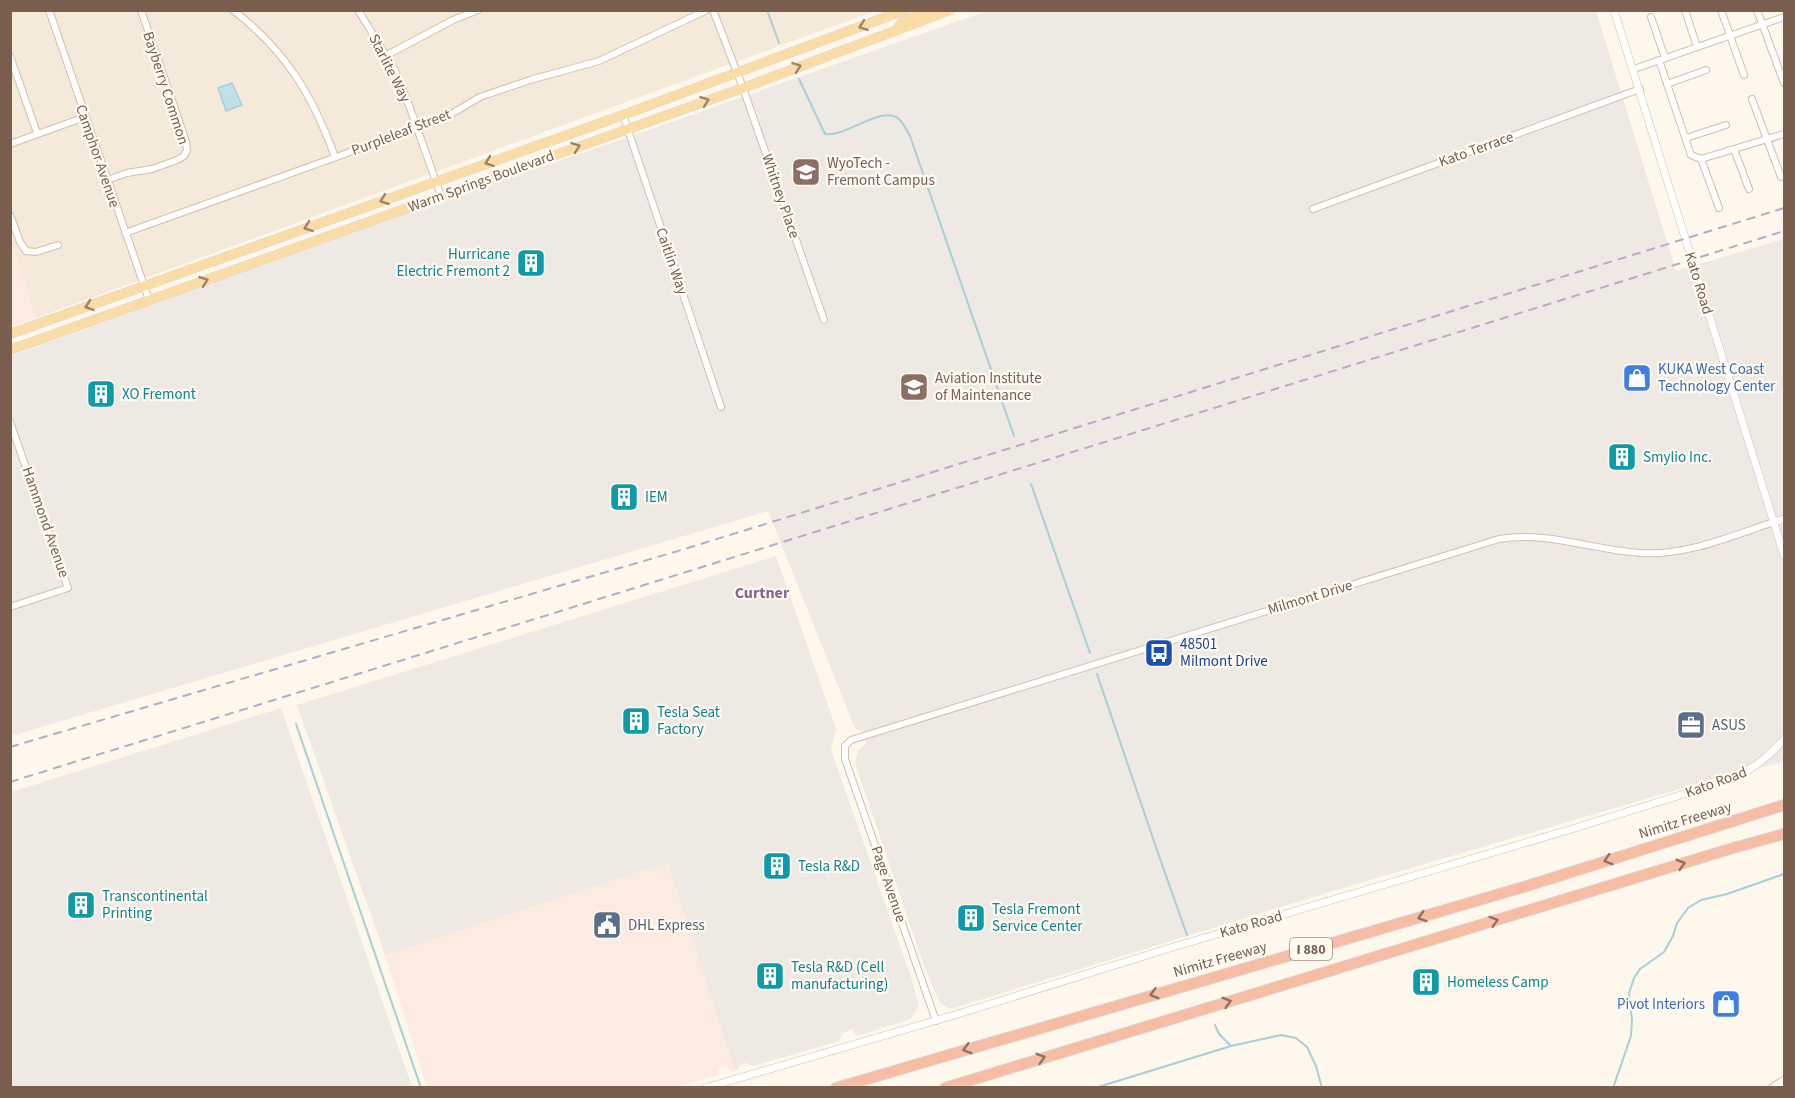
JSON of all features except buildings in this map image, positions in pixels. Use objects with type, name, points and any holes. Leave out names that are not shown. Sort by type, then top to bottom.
[{"type":"highway","name":"Nimitz Freeway","points":[[836,1088],[1527,886],[1785,805]]},
{"type":"highway","name":"I 880","points":[[945,1088],[1732,848],[1785,834]]},
{"type":"main road","name":"Warm Springs Boulevard","points":[[10,334],[623,115],[905,10]]},
{"type":"main road","points":[[897,30],[902,22],[929,10]]},
{"type":"main road","name":"Warm Springs Boulevard","points":[[10,350],[627,129],[951,10]]},
{"type":"main road","points":[[1773,1088],[1785,1081]]},
{"type":"street","name":"Camphor Avenue","points":[[49,10],[149,300]]},
{"type":"street","name":"Bayberry Common","points":[[106,180],[127,173],[152,169],[177,160],[184,156],[187,150],[141,10]]},
{"type":"street","points":[[233,10],[263,36],[290,66],[311,101],[335,158]]},
{"type":"street","name":"Starlite Way","points":[[358,10],[387,55],[402,87],[441,196]]},
{"type":"street","points":[[387,55],[453,20],[478,10]]},
{"type":"street","name":"Purpleleaf Street","points":[[125,233],[446,117],[480,97],[599,61],[707,10]]},
{"type":"street","name":"Whitney Place","points":[[713,10],[743,87],[824,320]]},
{"type":"street","name":"Kato Road","points":[[1614,10],[1785,555]]},
{"type":"street","points":[[1685,10],[1697,47]]},
{"type":"street","points":[[1721,10],[1744,75]]},
{"type":"street","points":[[1758,10],[1785,83]]},
{"type":"street","points":[[1651,17],[1667,84],[1691,155],[1701,159],[1785,134]]},
{"type":"street","points":[[1634,69],[1785,17]]},
{"type":"street","points":[[10,56],[37,133]]},
{"type":"street","points":[[1667,84],[1706,70]]},
{"type":"street","name":"Kato Terrace","points":[[1313,209],[1640,89]]},
{"type":"street","points":[[1752,99],[1781,177]]},
{"type":"street","name":"Caitlin Way","points":[[623,115],[721,407]]},
{"type":"street","points":[[10,144],[85,117]]},
{"type":"street","points":[[1686,138],[1726,125]]},
{"type":"street","points":[[1734,149],[1749,189]]},
{"type":"street","points":[[1701,159],[1719,208]]},
{"type":"street","points":[[10,215],[20,242],[26,251],[36,252],[58,245]]},
{"type":"street","name":"Hammond Avenue","points":[[10,422],[68,588],[10,607]]},
{"type":"street","name":"Milmont Drive","points":[[845,746],[851,740],[1499,539],[1537,536],[1624,551],[1658,553],[1701,546],[1785,519]]},
{"type":"street","name":"Kato Road","points":[[705,1088],[936,1021],[1159,951],[1572,829],[1732,779],[1750,770],[1785,739]]},
{"type":"street","name":"Page Avenue","points":[[845,746],[845,759],[936,1021]]},
{"type":"shaded area","points":[[10,11],[875,11],[36,318],[11,241]]},
{"type":"shaded area","points":[[987,11],[1596,11],[1676,271],[1784,239],[1784,762],[1727,775],[1336,890],[948,1008],[940,1003],[925,969],[855,763],[858,750],[866,744],[862,730],[857,730],[854,726],[768,511],[11,736],[11,356],[396,216]]},
{"type":"shaded area","points":[[11,241],[36,318],[10,327]]},
{"type":"shaded area","points":[[776,556],[836,728],[831,750],[911,977],[919,1006],[911,1019],[860,1035],[855,1034],[852,1029],[843,1033],[839,1041],[753,1066],[746,1063],[739,1065],[739,1069],[735,1070],[668,863],[385,955],[297,705]]},
{"type":"shaded area","points":[[281,708],[412,1087],[11,1087],[11,792]]},
{"type":"shaded area","points":[[669,863],[735,1070],[730,1071],[727,1065],[718,1067],[719,1075],[676,1087],[427,1087],[385,955]]},
{"type":"water","points":[[232,83],[242,105],[226,111],[218,88]]},
{"type":"waterway","points":[[767,10],[779,43]]},
{"type":"waterway","points":[[799,79],[825,134],[834,134],[884,116],[893,116],[904,126],[910,136],[1014,436]]},
{"type":"waterway","points":[[1031,484],[1090,653]]},
{"type":"waterway","points":[[1097,674],[1187,935]]},
{"type":"waterway","points":[[296,724],[421,1088]]},
{"type":"waterway","points":[[1613,1088],[1631,1036],[1629,993],[1634,978],[1640,969],[1664,952],[1677,923],[1688,908],[1701,900],[1727,894],[1784,874]]},
{"type":"waterway","points":[[1215,1025],[1219,1034],[1231,1046]]},
{"type":"waterway","points":[[1095,1088],[1231,1046],[1281,1035],[1296,1038],[1307,1047],[1316,1066],[1322,1088]]},
{"type":"railway","points":[[10,747],[688,548],[1784,208]]},
{"type":"railway","points":[[10,782],[1784,231]]},
{"type":"place","name":"WyoTech - Fremont Campus","points":[[806,172]]},
{"type":"place","name":"Hurricane Electric Fremont 2","points":[[531,263]]},
{"type":"place","name":"KUKA West Coast Technology Center","points":[[1637,378]]},
{"type":"place","name":"Aviation Institute of Maintenance","points":[[914,387]]},
{"type":"place","name":"XO Fremont","points":[[101,394]]},
{"type":"place","name":"Smylio Inc.","points":[[1622,457]]},
{"type":"place","name":"IEM","points":[[624,497]]},
{"type":"place","name":"48501 Milmont Drive","points":[[1159,653]]},
{"type":"place","name":"Tesla Seat Factory","points":[[636,721]]},
{"type":"place","name":"ASUS","points":[[1691,725]]},
{"type":"place","name":"Tesla R&D","points":[[777,866]]},
{"type":"place","name":"Transcontinental Printing","points":[[81,905]]},
{"type":"place","name":"Tesla Fremont Service Center","points":[[971,918]]},
{"type":"place","name":"DHL Express","points":[[607,925]]},
{"type":"place","name":"Tesla R&D (Cell manufacturing)","points":[[770,976]]},
{"type":"place","name":"Homeless Camp","points":[[1426,982]]},
{"type":"place","name":"Pivot Interiors","points":[[1726,1004]]},
{"type":"district","name":"Curtner","points":[[762,592]]}]
